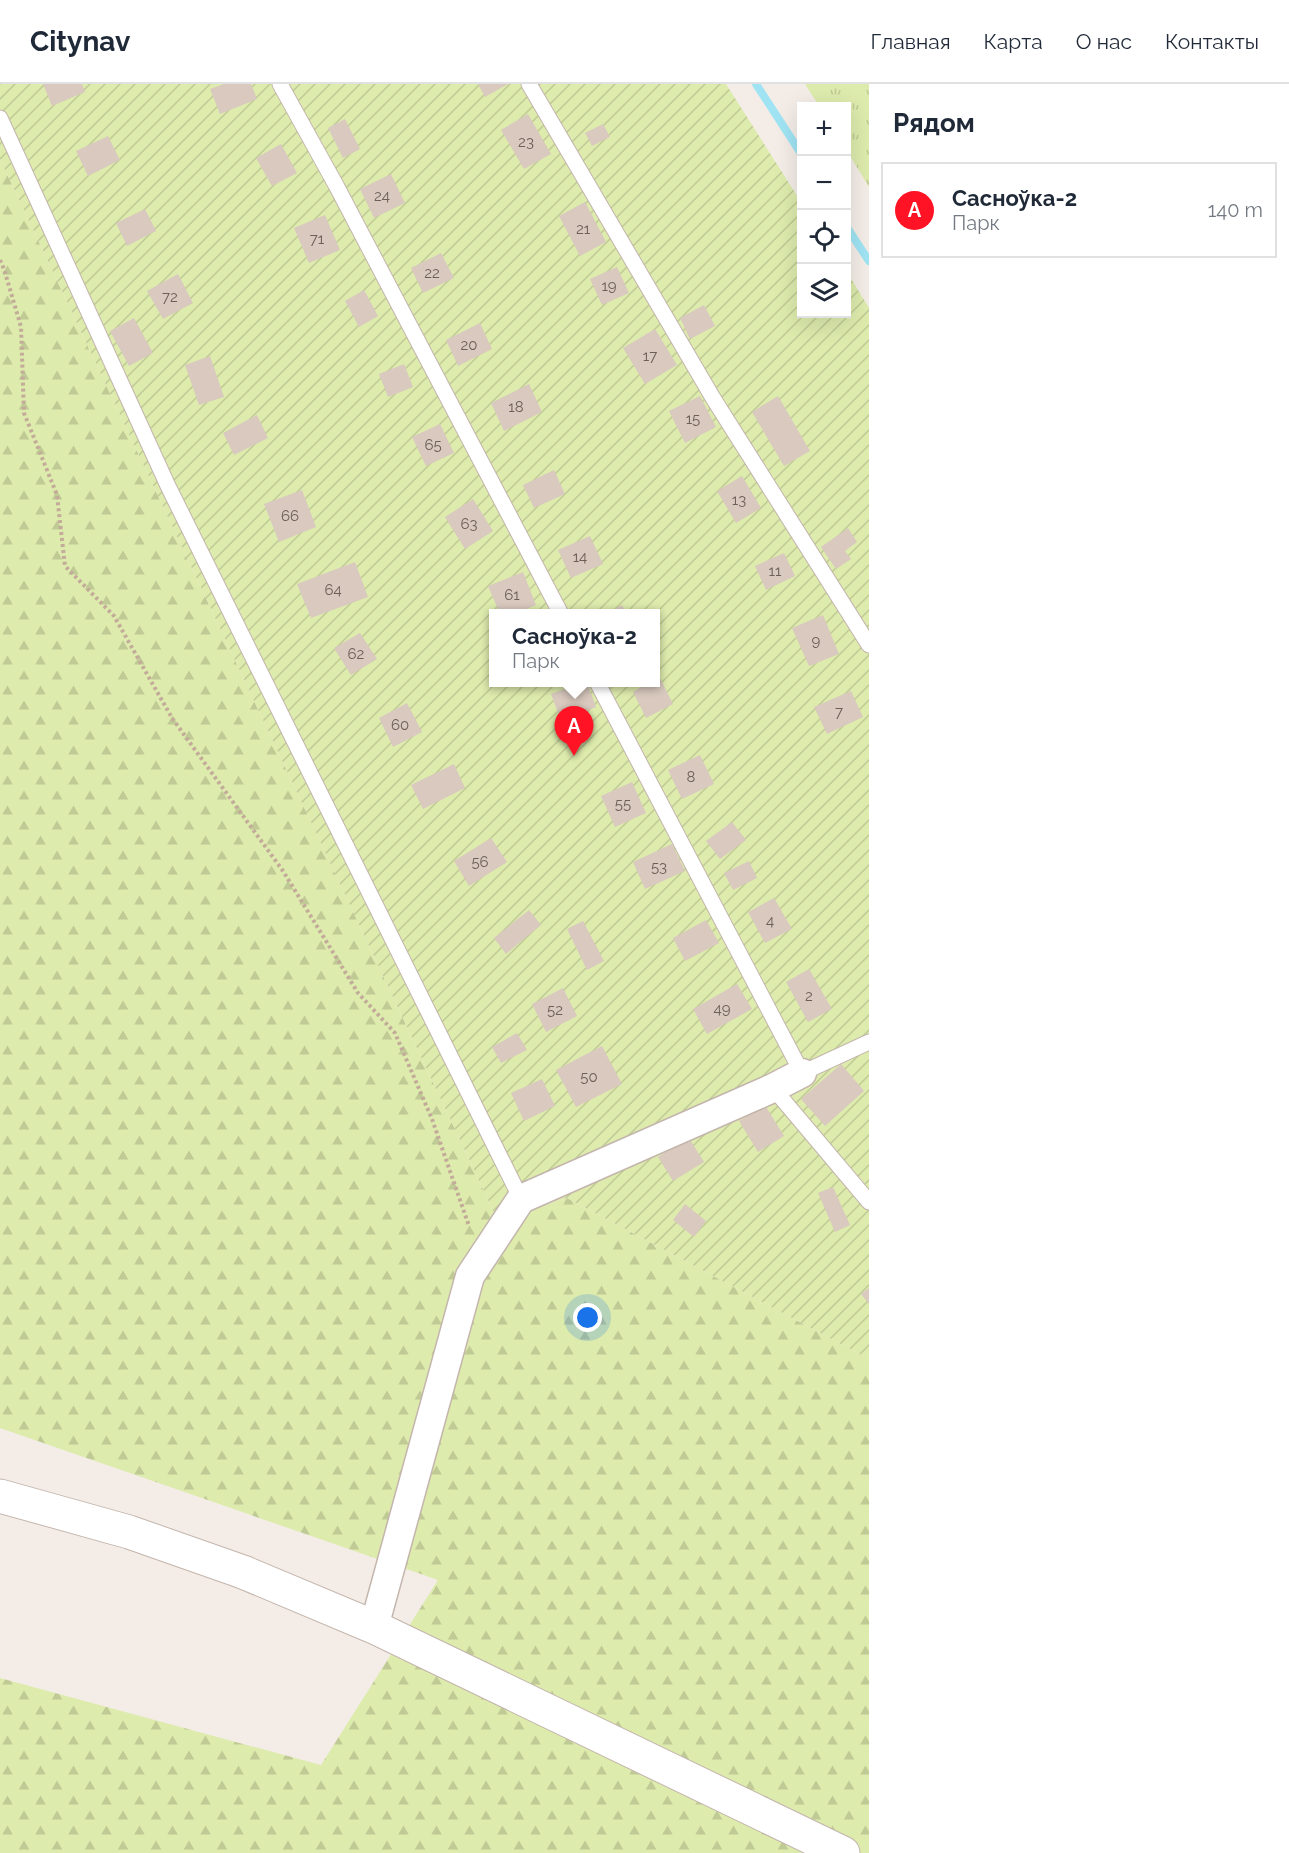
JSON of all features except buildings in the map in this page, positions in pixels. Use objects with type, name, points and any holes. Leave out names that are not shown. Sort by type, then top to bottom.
[{"type":"street","points":[[374,1627],[471,1276],[521,1198],[773,1088],[802,1073]]},
{"type":"street","points":[[0,1496],[129,1532],[243,1572],[374,1627],[843,1853]]},
{"type":"lane","points":[[280,84],[337,187],[558,609]]},
{"type":"lane","points":[[529,84],[713,398],[869,645]]},
{"type":"lane","points":[[0,118],[168,486],[521,1198]]},
{"type":"lane","points":[[600,687],[802,1073],[869,1042]]},
{"type":"lane","points":[[773,1088],[869,1202]]},
{"type":"path","points":[[0,260],[21,327],[24,413],[57,495],[65,566],[114,616],[172,718],[283,871],[358,993],[395,1033],[432,1119],[470,1230]]},
{"type":"green space","points":[[0,84],[726,84],[797,196],[797,318],[851,318],[851,279],[869,308],[869,1359],[567,1198],[498,1221],[0,159]]},
{"type":"green space","points":[[805,84],[869,84],[869,187],[851,158],[851,102],[816,102]]},
{"type":"green space","points":[[0,159],[498,1221],[567,1198],[869,1359],[869,1853],[0,1853],[0,1678],[321,1765],[438,1580],[0,1428]]},
{"type":"waterway","points":[[756,84],[797,147]]},
{"type":"waterway","points":[[851,234],[869,261]]},
{"type":"place","name":"Сасноўка-2","points":[[574,756]]}]
